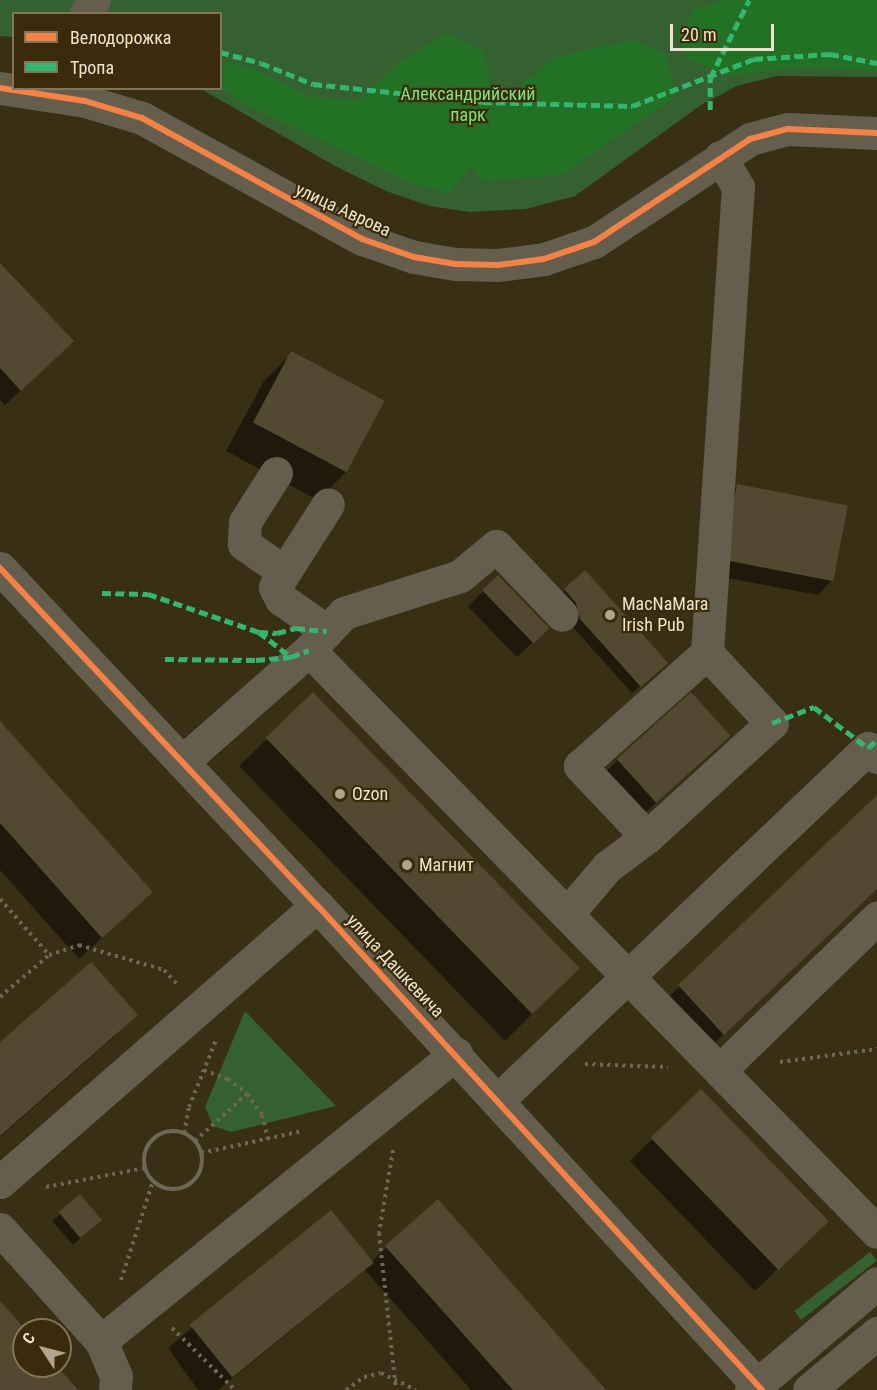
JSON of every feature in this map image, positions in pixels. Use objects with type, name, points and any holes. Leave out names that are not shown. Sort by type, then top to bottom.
[{"type":"street","name":"улица Аврова","points":[[44,91],[142,118],[362,239],[414,257],[455,264],[498,265],[544,259],[594,242],[644,213],[720,157],[750,139],[788,129],[877,133]]},
{"type":"street","points":[[646,837],[580,766],[706,653],[738,187],[720,157]]},
{"type":"street","points":[[276,473],[245,522],[244,544],[284,572]]},
{"type":"street","points":[[328,504],[275,587],[281,599],[567,914],[877,1232]]},
{"type":"street","points":[[182,762],[318,641],[344,613],[460,576],[496,546],[562,615]]},
{"type":"street","name":"улица Дашкевича","points":[[0,568],[456,1054],[757,1388]]},
{"type":"street","points":[[567,914],[607,867],[646,837],[772,723],[706,653]]},
{"type":"street","points":[[497,1101],[630,977],[868,748],[877,757]]},
{"type":"street","points":[[5,1177],[210,1017],[317,904]]},
{"type":"street","points":[[720,1070],[877,918]]},
{"type":"street","points":[[101,1341],[456,1054]]},
{"type":"street","points":[[0,1228],[101,1341],[116,1376],[115,1390]]},
{"type":"street","points":[[757,1388],[877,1283]]},
{"type":"street","points":[[809,1390],[877,1333]]},
{"type":"path","points":[[0,899],[50,955]]},
{"type":"path","points":[[0,997],[50,955],[79,945],[164,970],[210,1017],[204,1070],[189,1107],[184,1133]]},
{"type":"path","points":[[204,1070],[228,1079],[247,1094],[262,1115],[268,1139]]},
{"type":"path","points":[[195,1141],[247,1094]]},
{"type":"path","points":[[201,1153],[311,1129]]},
{"type":"path","points":[[165,1132],[184,1133],[195,1141],[201,1153],[200,1171],[188,1185],[170,1189],[153,1181],[145,1168],[146,1150],[157,1136],[165,1132]]},
{"type":"path","points":[[394,1143],[379,1233],[396,1390]]},
{"type":"path","points":[[5,1177],[51,1189],[145,1168]]},
{"type":"path","points":[[120,1284],[153,1181]]},
{"type":"path","points":[[147,1304],[235,1390]]},
{"type":"path","points":[[346,1390],[364,1377],[381,1373],[395,1376],[416,1390]]},
{"type":"green space","name":"Александрийский парк","points":[[0,0],[877,0],[877,77],[777,76],[737,86],[701,105],[575,196],[526,209],[470,212],[430,206],[386,191],[335,166],[203,90],[222,90],[222,12],[12,12],[12,37],[0,36]]},
{"type":"green space","points":[[726,0],[877,0],[877,70],[795,68],[729,76],[686,58],[677,35],[696,8]]},
{"type":"green space","points":[[446,33],[483,51],[493,95],[516,90],[554,57],[633,40],[665,54],[676,96],[561,175],[484,181],[471,167],[449,193],[410,183],[241,102],[222,89],[222,60],[256,70],[311,97],[361,100],[397,64]]},
{"type":"green space","points":[[245,1011],[336,1106],[231,1132],[213,1126],[205,1107]]},
{"type":"green space","points":[[870,1252],[877,1261],[801,1320],[794,1311]]},
{"type":"building","points":[[0,263],[74,341],[21,391],[0,368]]},
{"type":"building","points":[[291,351],[385,401],[347,472],[253,423]]},
{"type":"building","points":[[737,484],[848,506],[833,581],[722,560]]},
{"type":"building","points":[[585,570],[668,663],[641,687],[580,619],[576,603],[564,589]]},
{"type":"building","points":[[498,575],[549,628],[534,644],[482,590]]},
{"type":"building","points":[[313,692],[580,968],[532,1014],[266,738]]},
{"type":"building","points":[[691,692],[730,736],[656,803],[617,759]]},
{"type":"building","points":[[0,721],[153,892],[102,938],[0,823]]},
{"type":"building","points":[[877,795],[877,889],[724,1035],[678,985]]},
{"type":"building","points":[[91,962],[138,1015],[0,1136],[0,1042]]},
{"type":"building","points":[[701,1089],[829,1221],[778,1270],[651,1138]]},
{"type":"building","points":[[80,1194],[102,1220],[80,1238],[59,1212]]},
{"type":"building","points":[[438,1199],[606,1390],[513,1390],[385,1246]]},
{"type":"building","points":[[331,1210],[374,1263],[232,1377],[190,1325]]},
{"type":"building","points":[[0,1301],[15,1318],[12,1318],[12,1378],[68,1378],[78,1390],[0,1390]]},
{"type":"marked path","points":[[710,110],[710,78],[749,0]]},
{"type":"marked path","points":[[222,53],[261,63],[313,84],[483,102],[632,106],[754,59],[830,54],[877,63]]},
{"type":"marked path","points":[[102,593],[148,594],[259,632],[277,633],[296,628],[327,631]]},
{"type":"marked path","points":[[259,632],[291,657]]},
{"type":"marked path","points":[[165,659],[256,660],[291,657],[309,650]]},
{"type":"marked path","points":[[772,723],[814,707],[868,748],[877,740]]},
{"type":"cycle path","points":[[0,88],[12,90]]},
{"type":"cycle path","points":[[13,90],[85,101],[142,118],[362,239],[414,257],[455,264],[498,265],[544,259],[594,242],[750,139],[788,129],[877,133]]},
{"type":"cycle path","points":[[0,568],[317,905],[762,1390]]},
{"type":"place","name":"MacNaMara Irish Pub","points":[[610,615]]},
{"type":"place","name":"Ozon","points":[[340,794]]},
{"type":"place","name":"Магнит","points":[[407,865]]}]
